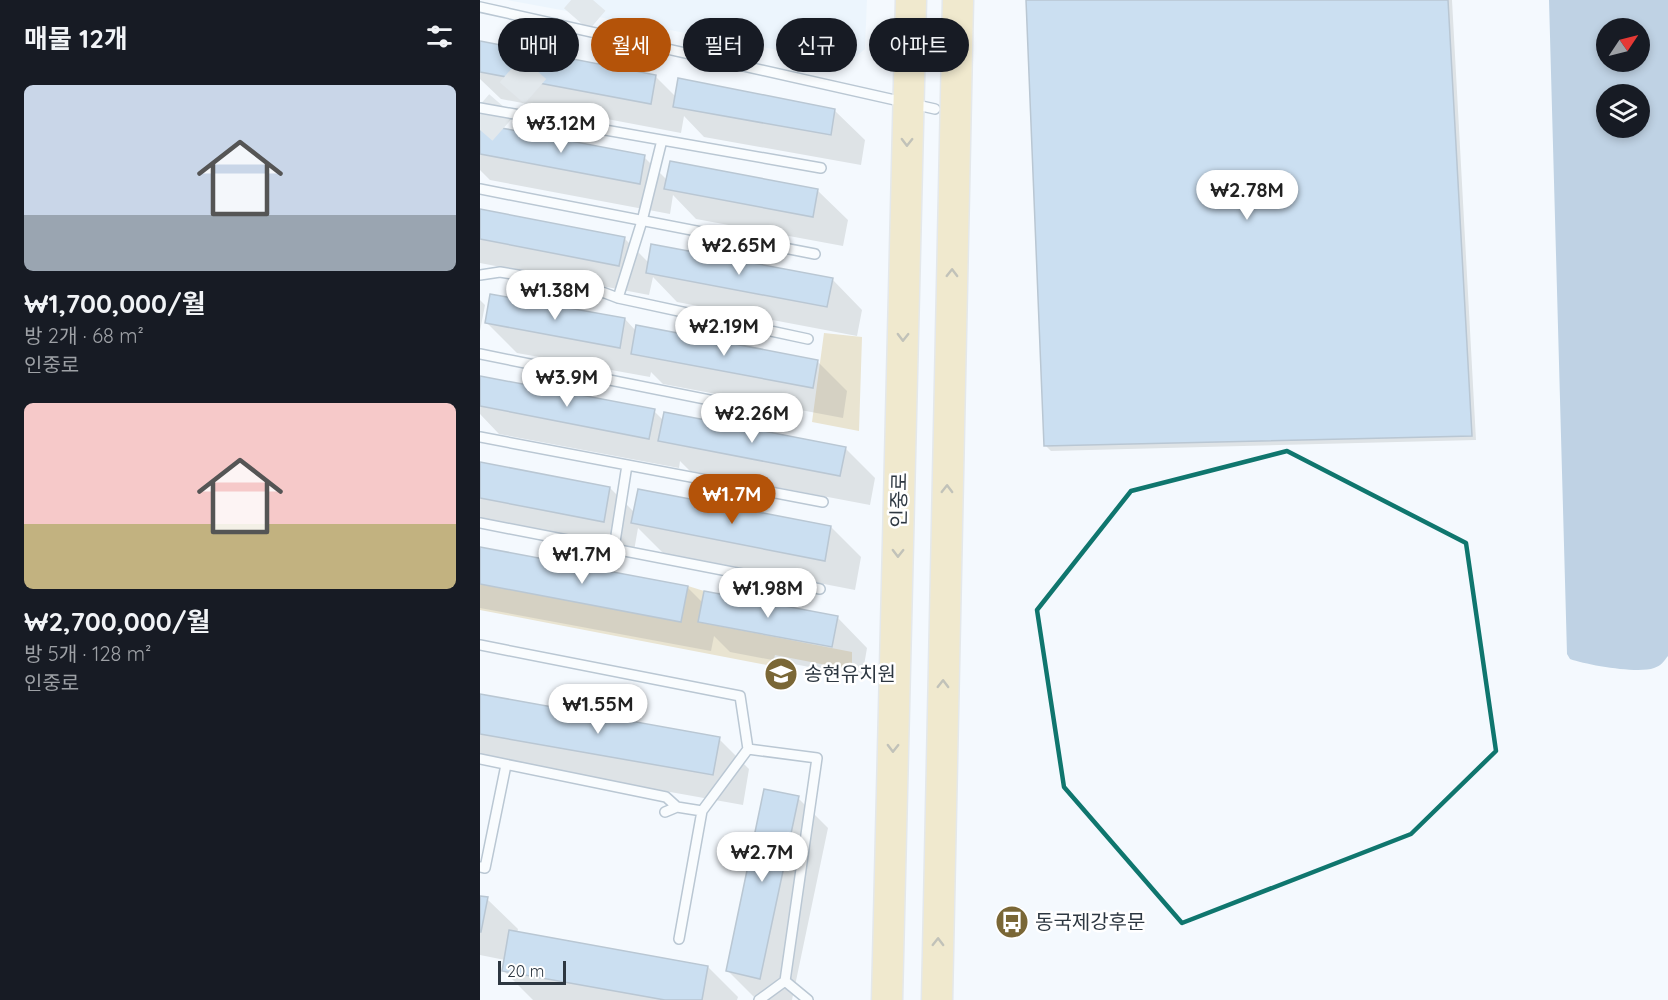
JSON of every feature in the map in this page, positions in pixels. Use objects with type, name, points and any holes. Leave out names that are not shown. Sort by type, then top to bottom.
[{"type":"main road","name":"인중로","points":[[887,1000],[922,106],[911,0]]},
{"type":"main road","points":[[937,1000],[957,0]]},
{"type":"lane","points":[[480,8],[922,106]]},
{"type":"lane","points":[[480,108],[821,168]]},
{"type":"lane","points":[[618,298],[642,220],[662,140]]},
{"type":"lane","points":[[480,189],[815,254]]},
{"type":"lane","points":[[480,276],[500,272],[589,287],[618,298],[808,339]]},
{"type":"lane","points":[[480,354],[795,417]]},
{"type":"lane","points":[[480,437],[823,502]]},
{"type":"lane","points":[[614,548],[627,465]]},
{"type":"lane","points":[[480,523],[820,589]]},
{"type":"lane","points":[[480,645],[740,696],[748,749],[702,811],[679,939]]},
{"type":"lane","points":[[748,749],[817,758],[785,981],[759,1000]]},
{"type":"lane","points":[[480,759],[666,797],[677,807]]},
{"type":"lane","points":[[480,867],[485,868],[506,765]]},
{"type":"lane","points":[[665,812],[677,807],[702,811]]},
{"type":"lane","points":[[785,981],[808,1000]]},
{"type":"highlighted area","points":[[1287,451],[1466,543],[1496,751],[1411,834],[1182,923],[1064,787],[1037,610],[1131,491]]},
{"type":"shaded area","points":[[507,0],[867,0],[865,49],[857,56],[857,18],[776,18],[776,50],[764,47],[764,18],[683,18],[683,33],[671,30],[671,18],[604,18]]},
{"type":"shaded area","points":[[824,333],[862,337],[859,431],[812,422]]},
{"type":"shaded area","points":[[480,584],[681,622],[688,586],[704,591],[698,622],[852,652],[852,670],[775,655],[772,666],[480,610]]},
{"type":"water","points":[[1549,0],[1668,0],[1668,656],[1656,667],[1646,670],[1612,668],[1570,659],[1567,654]]},
{"type":"building","points":[[1026,0],[1448,0],[1472,436],[1044,446]]},
{"type":"building","points":[[480,41],[498,44],[498,72],[579,72],[579,60],[591,62],[591,72],[640,72],[656,75],[651,104],[480,72]]},
{"type":"building","points":[[678,78],[835,109],[831,135],[673,107]]},
{"type":"building","points":[[480,124],[645,155],[640,184],[480,154]]},
{"type":"building","points":[[670,161],[818,189],[813,217],[664,189]]},
{"type":"building","points":[[480,209],[625,237],[619,266],[480,239]]},
{"type":"building","points":[[651,244],[833,278],[827,307],[646,273]]},
{"type":"building","points":[[490,294],[625,318],[620,348],[485,323]]},
{"type":"building","points":[[636,325],[818,360],[813,388],[631,354]]},
{"type":"building","points":[[480,376],[655,409],[649,439],[480,406]]},
{"type":"building","points":[[664,412],[846,447],[840,476],[658,441]]},
{"type":"building","points":[[480,462],[610,487],[604,522],[480,498]]},
{"type":"building","points":[[638,489],[831,526],[825,561],[631,523]]},
{"type":"building","points":[[480,547],[688,586],[681,622],[480,584]]},
{"type":"building","points":[[704,591],[838,616],[832,647],[698,622]]},
{"type":"building","points":[[480,694],[720,737],[713,775],[480,734]]},
{"type":"building","points":[[764,789],[799,796],[760,979],[726,971]]},
{"type":"building","points":[[480,896],[488,897],[481,932],[480,932]]},
{"type":"building","points":[[509,930],[708,966],[702,1000],[665,1000],[502,971]]},
{"type":"tunnel","points":[[480,130],[593,0]]},
{"type":"place","name":"송현유치원","points":[[781,674]]},
{"type":"place","name":"동국제강후문","points":[[1012,922]]}]
